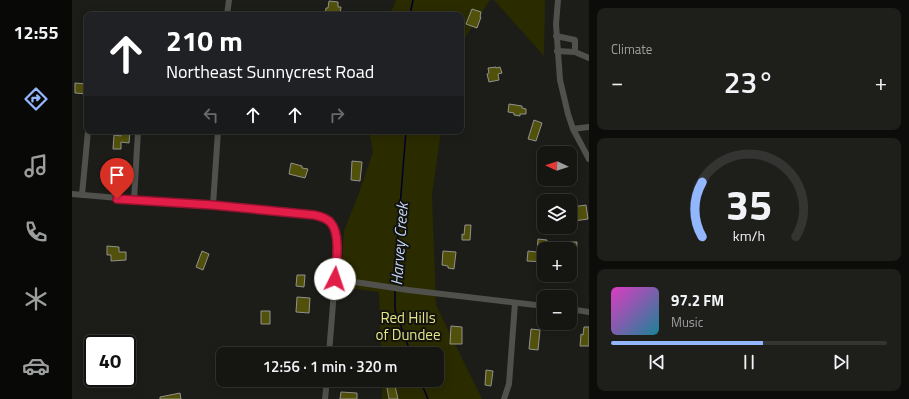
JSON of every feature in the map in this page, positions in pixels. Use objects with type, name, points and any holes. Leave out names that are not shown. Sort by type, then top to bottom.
[{"type":"street","points":[[228,0],[228,12]]},
{"type":"street","points":[[558,0],[556,36],[563,92],[573,129],[589,159]]},
{"type":"street","points":[[556,36],[575,40],[575,52]]},
{"type":"street","points":[[557,51],[575,52],[589,58]]},
{"type":"street","points":[[573,129],[589,127]]},
{"type":"street","points":[[82,195],[88,134]]},
{"type":"street","points":[[134,200],[138,134]]},
{"type":"street","points":[[212,205],[218,134]]},
{"type":"street","points":[[72,194],[212,205],[314,215],[327,219],[335,230],[336,240],[335,279],[330,347]]},
{"type":"street","points":[[335,279],[408,290],[537,305]]},
{"type":"street","points":[[504,399],[509,384],[515,303]]},
{"type":"street","points":[[577,310],[589,312]]},
{"type":"street","points":[[325,399],[326,387]]},
{"type":"green space","points":[[396,0],[490,0],[464,39],[464,12],[391,12]]},
{"type":"green space","points":[[494,0],[545,0],[544,56]]},
{"type":"green space","name":"Red Hills of Dundee","points":[[370,134],[441,134],[432,195],[436,305],[482,399],[382,399],[382,387],[444,387],[444,347],[381,347],[379,292],[340,287],[344,231],[373,152]]},
{"type":"building","points":[[329,1],[338,2],[338,7],[341,7],[340,12],[325,12],[326,8],[328,8]]},
{"type":"building","points":[[472,9],[481,12],[481,17],[477,28],[466,24]]},
{"type":"building","points":[[500,67],[502,73],[498,74],[499,80],[489,82],[487,74],[489,73],[488,68]]},
{"type":"building","points":[[75,83],[84,84],[84,94],[75,93]]},
{"type":"building","points":[[509,104],[522,106],[522,108],[526,109],[526,114],[520,114],[520,116],[508,112]]},
{"type":"building","points":[[534,120],[542,123],[536,141],[528,139]]},
{"type":"building","points":[[121,134],[130,134],[129,143],[121,142],[121,149],[113,149],[114,135],[121,136]]},
{"type":"building","points":[[352,161],[362,162],[360,181],[351,180]]},
{"type":"building","points":[[291,163],[308,169],[305,178],[289,174]]},
{"type":"building","points":[[586,205],[588,219],[577,221],[577,206]]},
{"type":"building","points":[[465,225],[471,225],[470,240],[462,240]]},
{"type":"building","points":[[538,239],[547,240],[547,242],[538,242]]},
{"type":"building","points":[[107,246],[119,247],[119,252],[126,252],[126,260],[111,261],[111,255],[107,255]]},
{"type":"building","points":[[202,251],[209,254],[203,270],[196,267]]},
{"type":"building","points":[[443,251],[456,252],[454,269],[442,265]]},
{"type":"building","points":[[528,251],[537,252],[537,262],[527,261]]},
{"type":"building","points":[[297,275],[305,275],[304,287],[296,286]]},
{"type":"building","points":[[297,297],[310,298],[309,313],[296,312]]},
{"type":"building","points":[[261,311],[270,311],[270,324],[261,324]]},
{"type":"building","points":[[451,326],[462,327],[462,344],[450,344]]},
{"type":"building","points":[[584,327],[589,327],[589,346],[580,346],[581,334],[583,335]]},
{"type":"building","points":[[531,329],[540,330],[538,350],[529,349]]},
{"type":"building","points":[[486,370],[493,371],[491,386],[485,385]]},
{"type":"building","points":[[395,387],[398,399],[389,399],[387,388]]},
{"type":"building","points":[[341,392],[357,393],[357,399],[340,399]]},
{"type":"building","points":[[180,393],[181,399],[160,399],[160,397]]},
{"type":"waterway","name":"Harvey Creek","points":[[411,12],[413,0]]},
{"type":"waterway","name":"Harvey Creek","points":[[396,287],[396,257],[406,134]]},
{"type":"waterway","name":"Harvey Creek","points":[[395,291],[395,310],[408,347]]},
{"type":"waterway","name":"Harvey Creek","points":[[423,387],[428,399]]},
{"type":"route","points":[[117,199],[212,205],[322,217],[331,223],[335,230],[335,279]]}]
